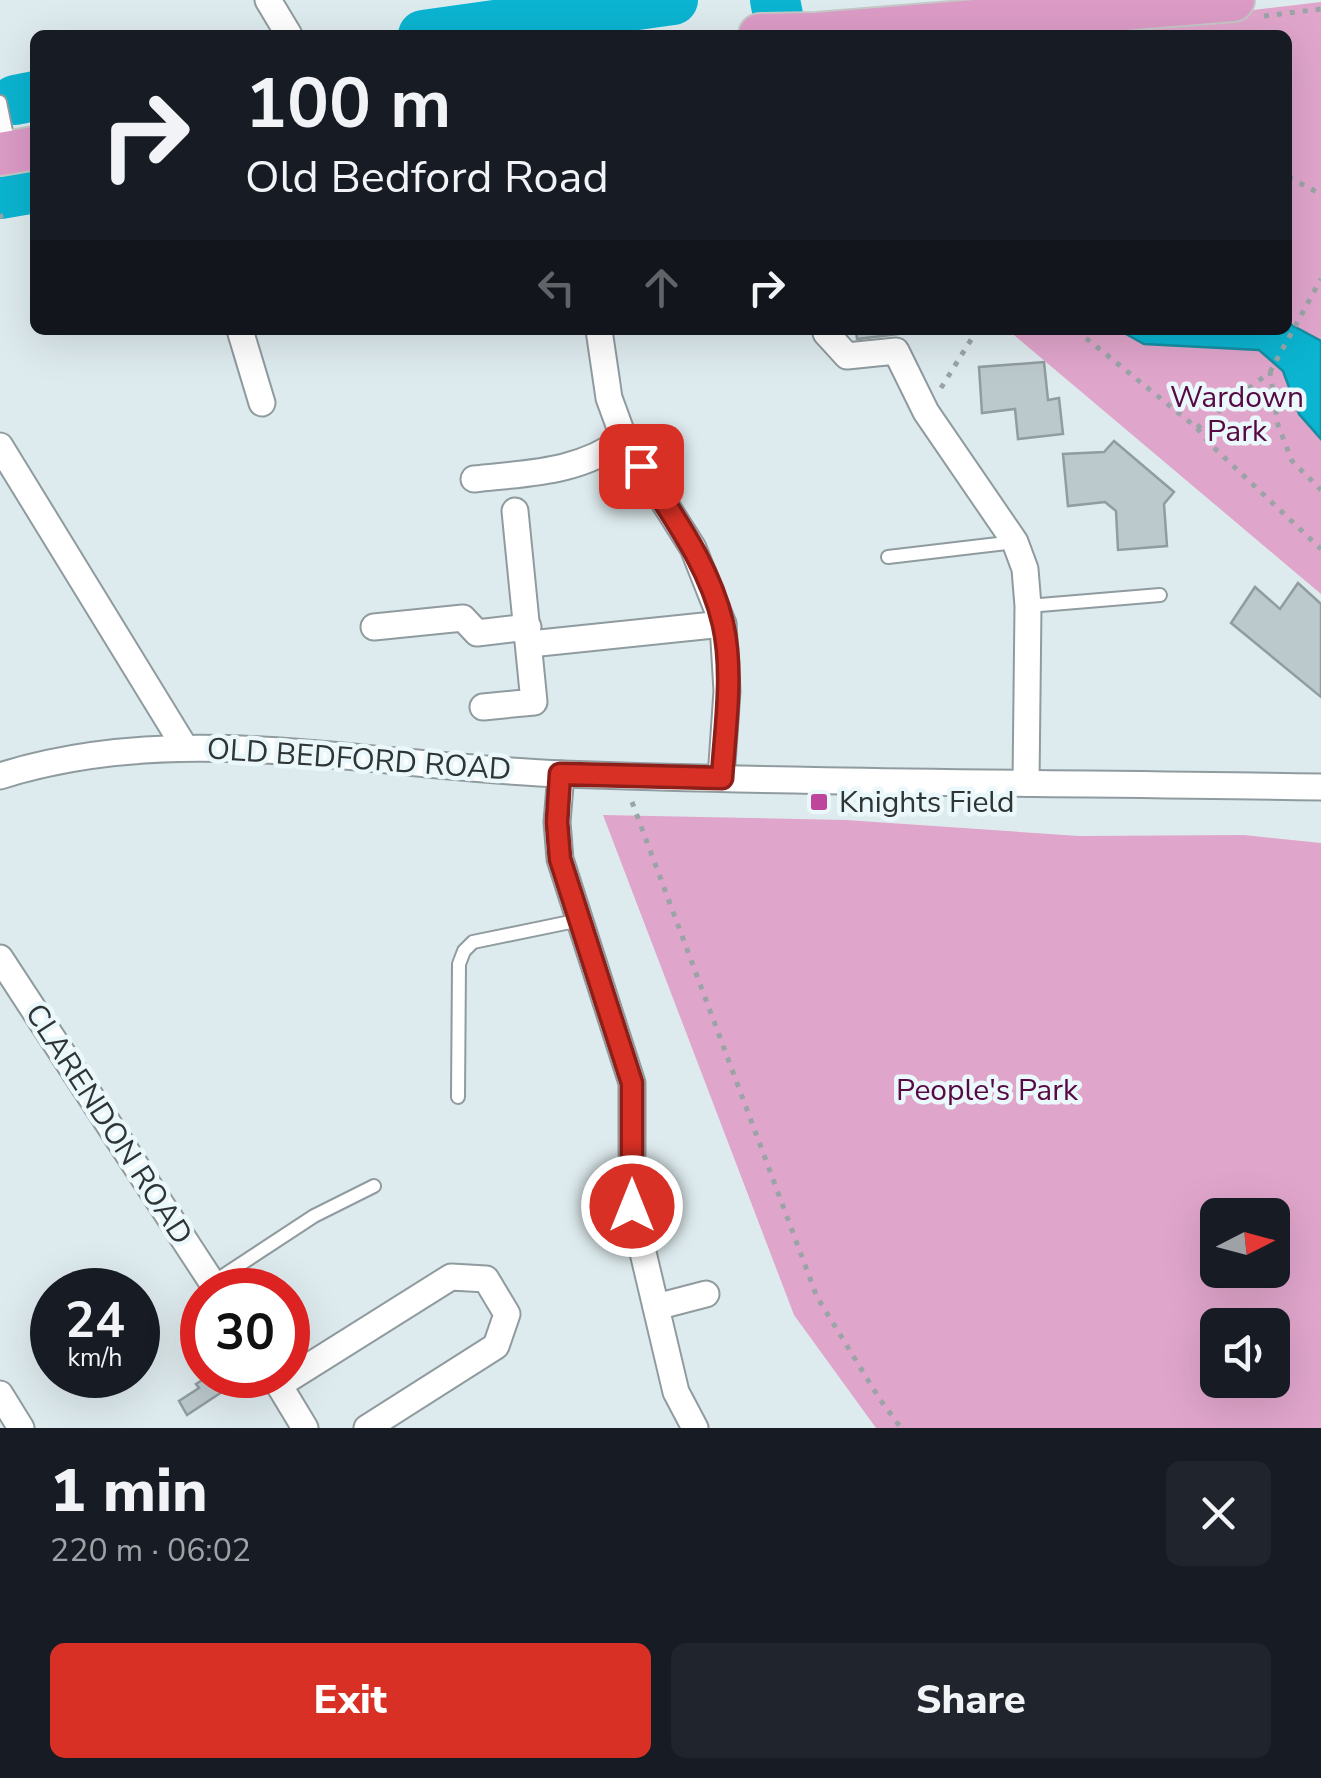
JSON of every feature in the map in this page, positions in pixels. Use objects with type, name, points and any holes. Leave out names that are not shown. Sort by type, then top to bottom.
[{"type":"highway","points":[[851,30],[1041,8],[1233,0]]},
{"type":"street","points":[[268,0],[286,30]]},
{"type":"street","points":[[241,335],[262,404]]},
{"type":"street","points":[[600,335],[609,398],[624,439],[693,548],[723,624],[727,692],[722,778]]},
{"type":"street","points":[[828,335],[847,356],[896,351],[926,412],[1015,542],[1024,570],[1028,606],[1026,783]]},
{"type":"street","points":[[474,479],[566,469],[606,454],[624,439]]},
{"type":"street","points":[[0,446],[184,746]]},
{"type":"street","points":[[483,707],[534,702],[515,512]]},
{"type":"street","points":[[374,627],[464,618],[477,633],[529,635],[723,624]]},
{"type":"street","name":"OLD BEDFORD ROAD","points":[[0,776],[81,758],[184,746],[560,774],[1321,788]]},
{"type":"street","points":[[560,774],[560,859],[632,1083],[632,1206],[676,1392],[694,1428]]},
{"type":"street","name":"CLARENDON ROAD","points":[[0,958],[203,1268]]},
{"type":"street","points":[[310,1360],[452,1277],[486,1278],[507,1314],[496,1346],[366,1428]]},
{"type":"street","points":[[656,1307],[706,1294]]},
{"type":"street","points":[[0,1394],[21,1428]]},
{"type":"street","points":[[287,1398],[305,1428]]},
{"type":"lane","points":[[0,102],[15,152]]},
{"type":"lane","points":[[888,557],[1015,542]]},
{"type":"lane","points":[[1028,606],[1160,595]]},
{"type":"lane","points":[[458,1097],[459,964],[464,951],[474,942],[580,920]]},
{"type":"lane","points":[[240,1268],[314,1216],[374,1186]]},
{"type":"path","points":[[1292,179],[1321,194]]},
{"type":"path","points":[[1292,331],[1321,279]]},
{"type":"path","points":[[958,360],[974,335]]},
{"type":"path","points":[[1082,335],[1197,428],[1209,444],[1321,549]]},
{"type":"path","points":[[1197,428],[1270,372],[1290,335]]},
{"type":"path","points":[[1270,372],[1278,426],[1292,461],[1321,490]]},
{"type":"path","points":[[623,776],[817,1297],[878,1398],[901,1428]]},
{"type":"green space","name":"Wardown Park","points":[[1321,2],[1321,594],[1014,335],[1292,335],[1292,30],[1083,30]]},
{"type":"green space","name":"People's Park","points":[[603,815],[846,820],[1079,836],[1244,835],[1321,843],[1321,1428],[876,1428],[794,1315]]},
{"type":"water","points":[[1292,325],[1321,341],[1321,439],[1299,414],[1283,371],[1259,350],[1144,344],[1128,335],[1292,335]]},
{"type":"building","points":[[857,335],[890,335],[857,339]]},
{"type":"building","points":[[1044,362],[1048,400],[1059,398],[1063,434],[1018,439],[1015,409],[982,413],[979,367]]},
{"type":"building","points":[[1114,441],[1174,492],[1164,504],[1167,546],[1118,550],[1116,511],[1105,502],[1068,506],[1063,454],[1104,452]]},
{"type":"building","points":[[1298,583],[1321,604],[1321,697],[1231,623],[1255,587],[1280,609]]},
{"type":"building","points":[[184,1398],[213,1398],[187,1415],[179,1401]]},
{"type":"waterway","points":[[459,30],[673,0]]},
{"type":"waterway","points":[[775,0],[781,30]]},
{"type":"waterway","points":[[15,100],[30,97]]},
{"type":"waterway","points":[[0,194],[30,189]]},
{"type":"place","name":"Knights Field","points":[[819,802]]},
{"type":"route","points":[[632,1206],[632,1083],[560,859],[560,774],[722,778],[727,692],[723,624],[693,548],[641,466]]}]
